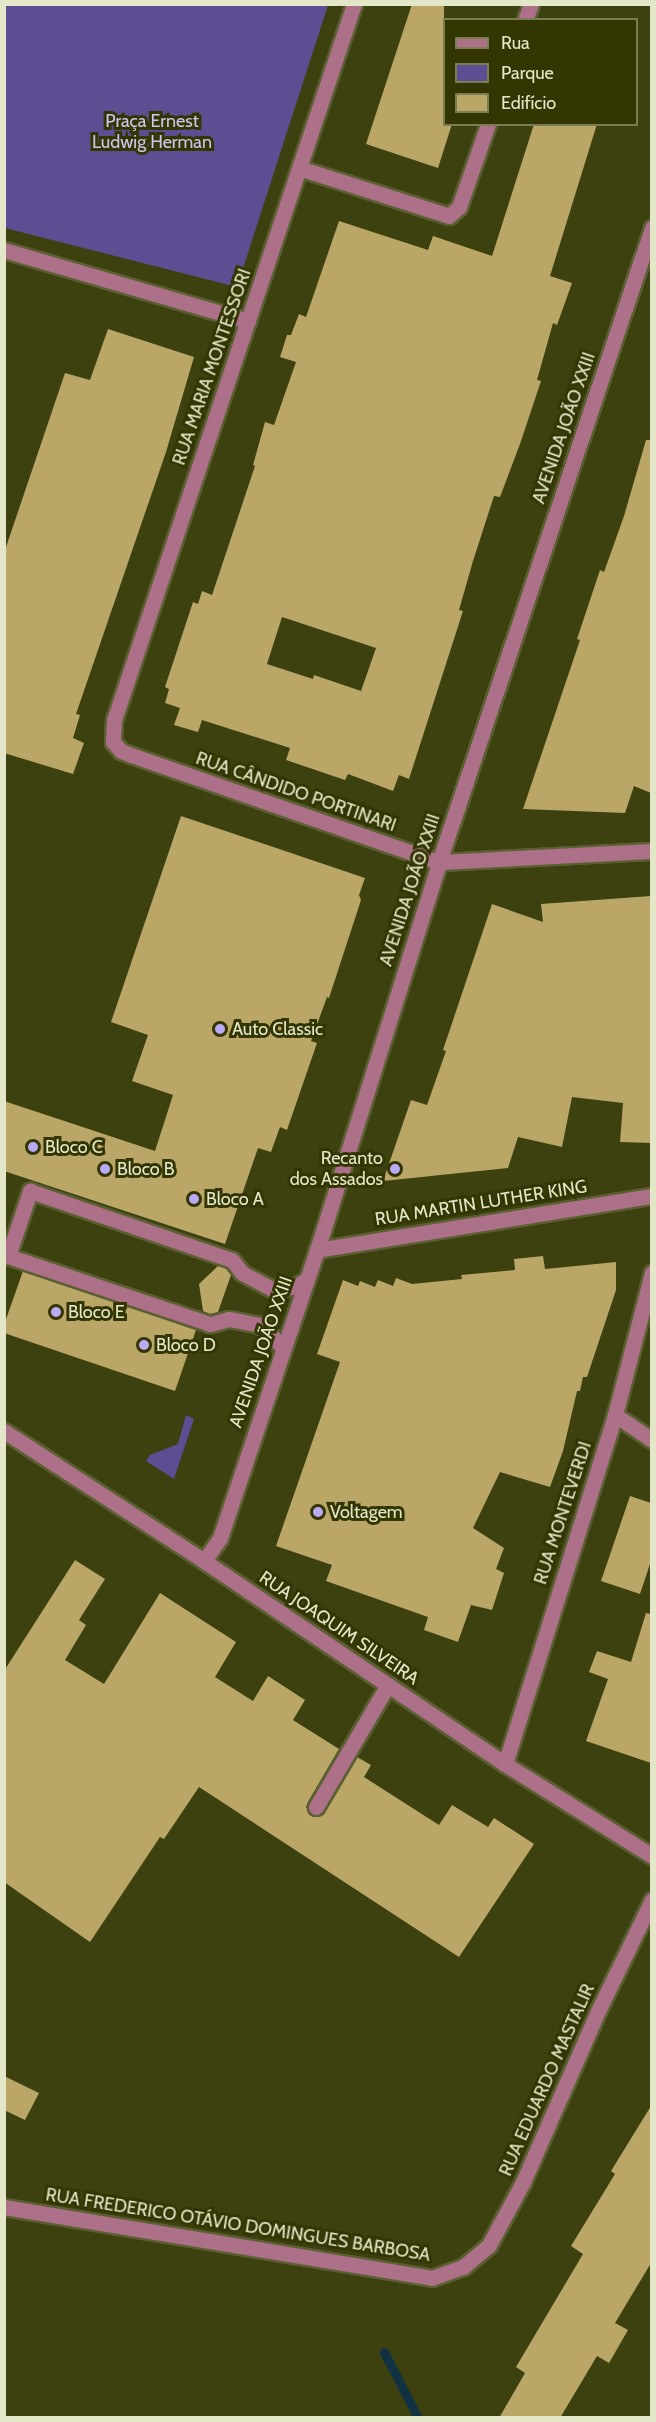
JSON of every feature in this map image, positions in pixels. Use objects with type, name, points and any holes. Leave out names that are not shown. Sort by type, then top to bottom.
[{"type":"street","name":"RUA MARIA MONTESSORI","points":[[113,742],[114,720],[354,4]]},
{"type":"street","points":[[299,168],[449,216],[459,207],[487,126]]},
{"type":"street","name":"AVENIDA JOÃO XXIII","points":[[204,1561],[220,1538],[317,1250],[439,862],[651,228]]},
{"type":"street","points":[[4,250],[248,321]]},
{"type":"street","name":"RUA CÂNDIDO PORTINARI","points":[[113,742],[131,755],[439,862],[651,851]]},
{"type":"street","points":[[30,1191],[232,1260],[242,1273],[274,1290],[286,1300],[294,1316],[281,1323],[260,1325],[230,1319],[210,1324],[8,1256],[30,1191]]},
{"type":"street","name":"RUA MARTIN LUTHER KING","points":[[317,1250],[651,1196]]},
{"type":"street","name":"RUA MONTEVERDI","points":[[505,1764],[615,1415],[651,1273]]},
{"type":"street","points":[[274,1290],[296,1286],[306,1280]]},
{"type":"street","points":[[260,1325],[283,1347]]},
{"type":"street","points":[[615,1415],[651,1440]]},
{"type":"street","name":"RUA JOAQUIM SILVEIRA","points":[[4,1431],[204,1561],[505,1764],[651,1856]]},
{"type":"street","points":[[316,1807],[388,1685]]},
{"type":"street","name":"RUA EDUARDO MASTALIR","points":[[463,2267],[489,2245],[523,2182],[599,2009],[651,1900]]},
{"type":"street","name":"RUA FREDERICO OTÁVIO DOMINGUES BARBOSA","points":[[4,2207],[432,2278],[463,2267]]},
{"type":"green space","name":"Praça Ernest Ludwig Herman","points":[[4,5],[328,5],[237,287],[5,228]]},
{"type":"green space","points":[[186,1415],[194,1419],[174,1479],[146,1461],[150,1455],[178,1444]]},
{"type":"building","points":[[412,4],[444,4],[443,126],[451,126],[438,168],[366,144]]},
{"type":"building","points":[[533,126],[596,126],[550,276],[572,283],[557,325],[553,323],[537,380],[541,381],[520,444],[500,497],[494,496],[459,610],[463,611],[409,779],[399,775],[393,791],[348,774],[345,780],[286,760],[290,748],[202,720],[198,732],[174,725],[180,708],[165,703],[169,689],[165,687],[193,602],[198,604],[202,591],[212,595],[255,466],[253,465],[265,422],[274,425],[296,362],[280,357],[287,335],[291,335],[299,314],[306,317],[339,221],[428,250],[433,236],[492,256]],"holes":[[[282,617],[376,648],[361,691],[314,675],[313,679],[267,664]]]},
{"type":"building","points":[[108,329],[194,357],[166,452],[76,714],[80,715],[73,738],[84,743],[73,774],[4,753],[4,553],[65,373],[90,380]]},
{"type":"building","points":[[646,440],[651,440],[651,793],[634,786],[625,813],[523,809],[580,640],[577,639],[600,570],[604,572],[624,516]]},
{"type":"building","points":[[181,816],[365,878],[359,895],[361,900],[329,998],[327,997],[311,1041],[317,1043],[287,1130],[280,1127],[271,1152],[258,1148],[225,1244],[4,1171],[4,1101],[155,1151],[173,1095],[132,1081],[148,1035],[111,1022]]},
{"type":"building","points":[[651,896],[651,1143],[620,1142],[623,1103],[572,1097],[562,1147],[518,1137],[508,1168],[383,1181],[411,1100],[427,1105],[492,904],[543,922],[541,904]]},
{"type":"building","points":[[543,1256],[545,1269],[616,1262],[616,1290],[587,1377],[583,1377],[580,1391],[577,1391],[563,1451],[550,1487],[500,1472],[473,1528],[504,1548],[496,1569],[504,1573],[492,1610],[471,1605],[458,1642],[424,1630],[428,1617],[326,1581],[332,1565],[276,1546],[340,1362],[317,1354],[343,1280],[358,1286],[360,1281],[375,1287],[378,1280],[393,1286],[396,1278],[412,1284],[462,1279],[461,1275],[515,1270],[514,1259]]},
{"type":"building","points":[[218,1266],[226,1268],[231,1275],[218,1312],[210,1314],[203,1311],[199,1284]]},
{"type":"building","points":[[23,1271],[196,1330],[175,1391],[4,1333],[4,1325]]},
{"type":"building","points":[[630,1496],[651,1503],[651,1561],[640,1594],[601,1581]]},
{"type":"building","points":[[75,1560],[105,1579],[79,1620],[86,1625],[65,1660],[104,1684],[160,1593],[236,1642],[215,1677],[253,1701],[268,1676],[305,1700],[293,1720],[339,1749],[308,1802],[306,1807],[311,1815],[316,1817],[324,1812],[357,1757],[371,1765],[364,1777],[439,1825],[452,1805],[488,1827],[494,1818],[534,1844],[459,1957],[199,1787],[164,1839],[160,1837],[90,1942],[4,1882],[4,1671]]},
{"type":"building","points":[[646,1613],[651,1614],[651,1763],[586,1741],[608,1679],[589,1672],[597,1651],[631,1662]]},
{"type":"building","points":[[4,2076],[39,2093],[25,2120],[4,2110]]},
{"type":"building","points":[[651,2106],[651,2263],[615,2323],[628,2330],[609,2363],[597,2356],[560,2418],[499,2418],[525,2373],[516,2367],[583,2254],[571,2246],[615,2174],[611,2171]]},
{"type":"waterway","points":[[384,2352],[418,2418]]},
{"type":"place","name":"Auto Classic","points":[[220,1029]]},
{"type":"place","name":"Bloco C","points":[[33,1147]]},
{"type":"place","name":"Bloco B","points":[[105,1169]]},
{"type":"place","name":"Recanto dos Assados","points":[[395,1169]]},
{"type":"place","name":"Bloco A","points":[[194,1199]]},
{"type":"place","name":"Bloco E","points":[[56,1312]]},
{"type":"place","name":"Bloco D","points":[[144,1345]]},
{"type":"place","name":"Voltagem","points":[[318,1512]]}]
